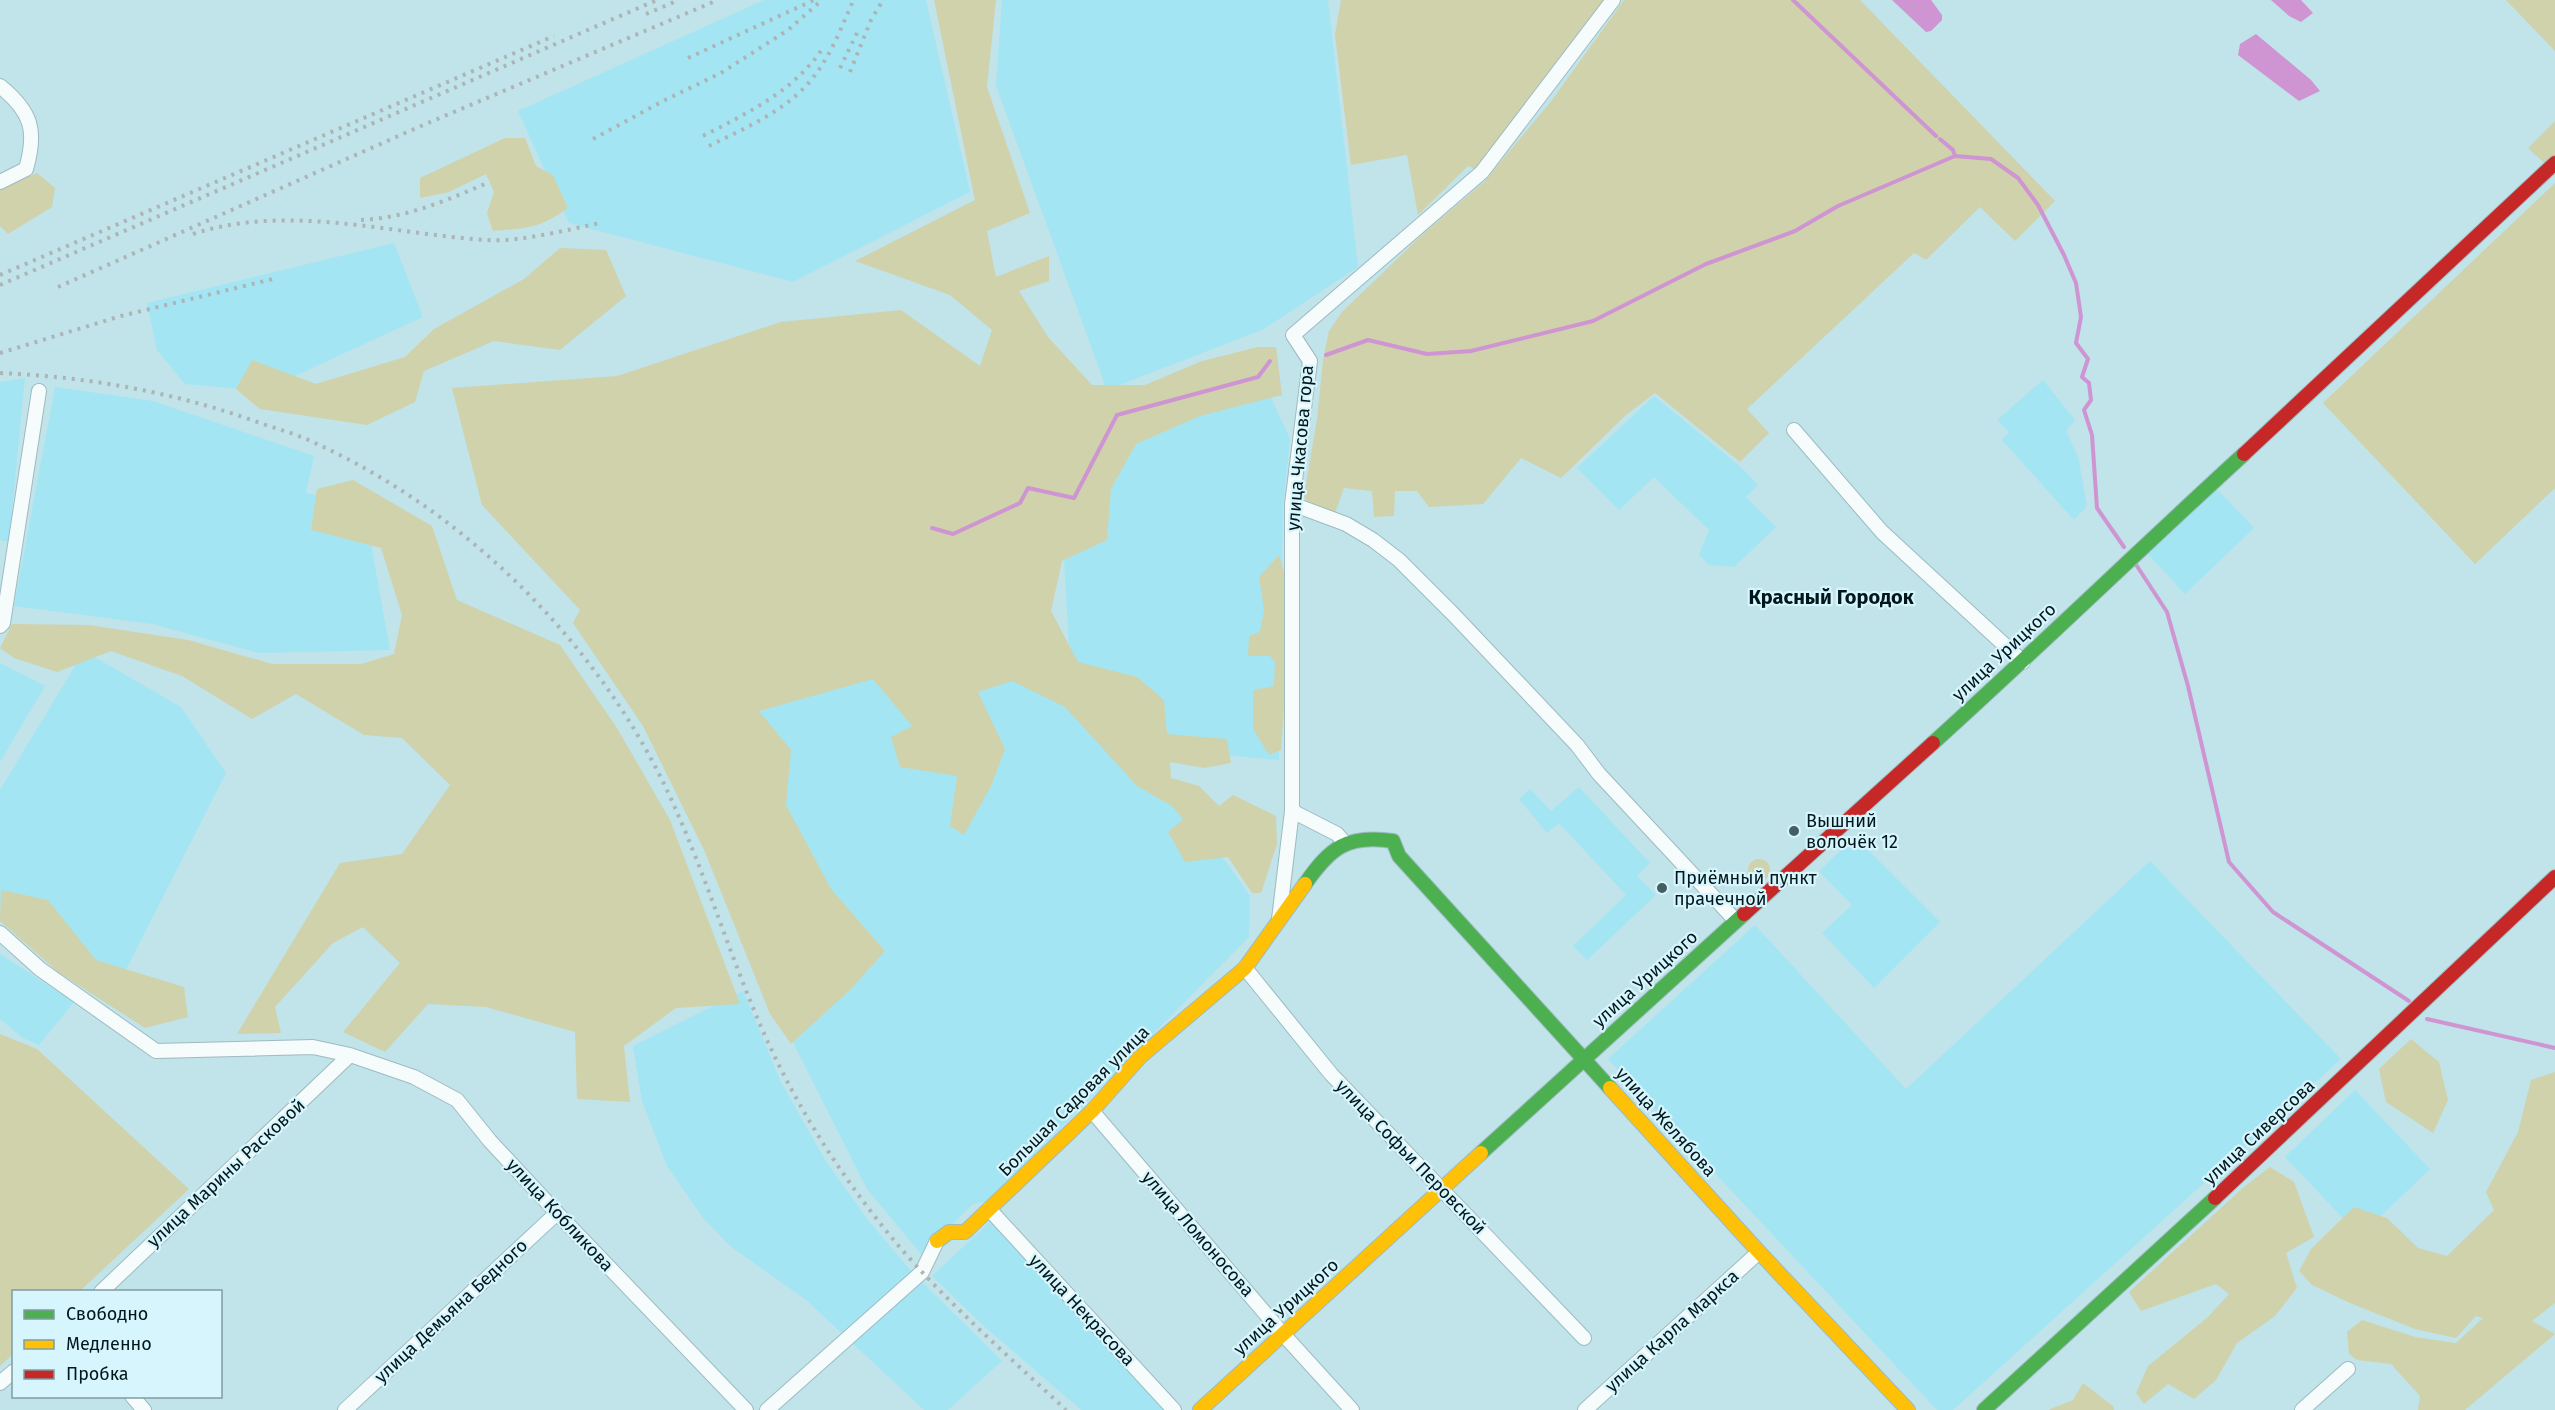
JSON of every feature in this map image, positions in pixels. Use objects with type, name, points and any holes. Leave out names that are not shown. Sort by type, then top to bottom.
[{"type":"street","name":"улица Чкасова гора","points":[[1278,923],[1292,811],[1292,504],[1310,361],[1293,335],[1482,172],[1585,40],[1613,0]]},
{"type":"street","points":[[0,86],[16,99],[30,124],[32,146],[26,170],[0,182]]},
{"type":"street","name":"улица Урицкого","points":[[1200,1410],[2023,662],[2140,549],[2363,345],[2555,163]]},
{"type":"street","points":[[0,626],[3,623],[39,391]]},
{"type":"street","points":[[1794,430],[1882,532],[2023,662]]},
{"type":"street","points":[[1292,504],[1346,524],[1373,540],[1399,560],[1570,737],[1599,774],[1736,921]]},
{"type":"street","points":[[1292,811],[1337,834],[1344,842]]},
{"type":"street","name":"улица Желябова","points":[[1344,842],[1377,838],[1393,841],[1399,856],[1759,1252],[1908,1410]]},
{"type":"street","name":"Большая Садовая улица","points":[[767,1410],[922,1272],[937,1241],[949,1232],[965,1232],[1092,1111],[1140,1057],[1245,968],[1320,861],[1344,842]]},
{"type":"street","name":"улица Сиверсова","points":[[1984,1410],[2278,1140],[2555,877]]},
{"type":"street","name":"улица Кобликова","points":[[0,933],[40,969],[156,1051],[313,1047],[350,1055],[414,1077],[457,1100],[490,1141],[557,1213],[746,1410]]},
{"type":"street","name":"улица Софьи Перовской","points":[[1245,968],[1331,1074],[1584,1338]]},
{"type":"street","name":"улица Марины Расковой","points":[[103,1290],[350,1055]]},
{"type":"street","name":"улица Ломоносова","points":[[1092,1111],[1283,1334],[1352,1410]]},
{"type":"street","name":"улица Некрасова","points":[[989,1209],[1174,1410]]},
{"type":"street","name":"улица Демьяна Бедного","points":[[345,1410],[557,1213]]},
{"type":"street","name":"улица Карла Маркса","points":[[1585,1410],[1759,1252]]},
{"type":"street","points":[[2302,1410],[2348,1369]]},
{"type":"street","points":[[0,1383],[12,1373]]},
{"type":"street","points":[[134,1398],[144,1410]]},
{"type":"shaded area","points":[[764,0],[926,0],[970,192],[793,282],[569,223],[518,111]]},
{"type":"shaded area","points":[[1002,0],[1328,0],[1358,267],[1264,329],[1107,390],[996,86]]},
{"type":"shaded area","points":[[1892,0],[1931,0],[1942,15],[1942,20],[1931,31],[1926,32]]},
{"type":"shaded area","points":[[2271,0],[2301,0],[2313,13],[2301,22],[2289,16]]},
{"type":"shaded area","points":[[2256,34],[2311,80],[2320,91],[2299,101],[2238,55],[2240,44]]},
{"type":"shaded area","points":[[394,243],[423,317],[262,391],[185,384],[157,350],[147,303]]},
{"type":"shaded area","points":[[25,378],[9,542],[0,540],[0,382]]},
{"type":"shaded area","points":[[2043,380],[2075,420],[2066,431],[2078,456],[2087,506],[2074,520],[2002,440],[2009,432],[1997,420]]},
{"type":"shaded area","points":[[55,387],[153,401],[314,456],[306,493],[364,505],[390,650],[259,653],[152,624],[14,606]]},
{"type":"shaded area","points":[[1267,389],[1290,439],[1283,507],[1279,760],[1167,750],[1070,667],[1063,540],[1124,434]]},
{"type":"shaded area","points":[[1654,396],[1742,468],[1758,485],[1746,497],[1776,527],[1734,567],[1709,565],[1699,555],[1709,530],[1654,477],[1619,510],[1577,468]]},
{"type":"shaded area","points":[[2215,487],[2254,528],[2185,594],[2146,552]]},
{"type":"shaded area","points":[[84,651],[181,707],[226,773],[108,1005],[0,909],[0,790]]},
{"type":"shaded area","points":[[0,663],[45,686],[0,762]]},
{"type":"shaded area","points":[[864,666],[1008,668],[1068,694],[1227,863],[1250,896],[1249,937],[988,1201],[973,1204],[921,1254],[867,1189],[776,1009],[664,753]]},
{"type":"shaded area","points":[[1579,787],[1650,863],[1637,876],[1656,895],[1587,960],[1573,946],[1626,895],[1559,823],[1547,833],[1519,799],[1530,789],[1551,811]]},
{"type":"shaded area","points":[[1855,837],[1940,922],[1874,988],[1822,933],[1852,905],[1819,871]]},
{"type":"shaded area","points":[[2150,861],[2341,1059],[1953,1410],[1937,1410],[1608,1059],[1755,925],[1906,1089]]},
{"type":"shaded area","points":[[0,954],[74,1002],[39,1045],[23,1038],[0,1019]]},
{"type":"shaded area","points":[[743,991],[781,1082],[825,1160],[868,1220],[911,1271],[1002,1361],[948,1410],[924,1410],[805,1299],[730,1246],[704,1219],[667,1166],[642,1101],[633,1046]]},
{"type":"shaded area","points":[[2355,1090],[2430,1169],[2360,1236],[2285,1157]]},
{"type":"shaded area","points":[[992,1220],[1170,1410],[1081,1410],[985,1327],[932,1276]]},
{"type":"green space","points":[[934,0],[996,0],[987,87],[1030,213],[987,231],[996,277],[1049,256],[1049,281],[1019,291],[1048,337],[1092,385],[1145,385],[1202,361],[1258,347],[1276,347],[1282,395],[1200,416],[1136,444],[1111,489],[1107,540],[1062,561],[1051,611],[1078,662],[1137,677],[1164,700],[1167,734],[1227,739],[1231,763],[1204,768],[1170,762],[1171,778],[1199,786],[1219,806],[1233,795],[1276,816],[1277,844],[1261,893],[1252,893],[1228,857],[1185,862],[1168,832],[1183,819],[1172,806],[1137,786],[1065,707],[1012,681],[978,692],[1005,749],[991,786],[964,835],[950,826],[957,776],[900,767],[891,737],[912,726],[873,679],[759,711],[791,750],[786,805],[831,889],[885,951],[852,988],[791,1044],[770,1014],[705,852],[643,726],[573,623],[580,610],[482,505],[452,388],[617,376],[781,322],[901,310],[980,366],[992,330],[950,295],[855,261],[975,200]]},
{"type":"green space","points":[[1341,0],[1606,0],[1489,155],[1475,169],[1468,166],[1418,215],[1407,155],[1351,165],[1335,35]]},
{"type":"green space","points":[[1624,0],[1860,0],[2055,201],[2015,241],[1980,207],[1926,260],[1914,253],[1747,409],[1769,433],[1740,462],[1655,393],[1626,415],[1561,478],[1521,458],[1483,504],[1429,507],[1417,491],[1395,491],[1394,516],[1374,517],[1372,491],[1344,488],[1335,513],[1308,503],[1304,496],[1329,331],[1342,312],[1423,234],[1484,182],[1552,100]]},
{"type":"green space","points":[[2506,0],[2555,0],[2555,51]]},
{"type":"green space","points":[[2555,121],[2555,173],[2528,148]]},
{"type":"green space","points":[[505,138],[525,138],[536,166],[553,175],[568,208],[540,224],[493,231],[487,213],[494,192],[486,174],[449,192],[420,198],[420,178]]},
{"type":"green space","points":[[37,173],[55,188],[52,207],[8,234],[0,226],[0,189]]},
{"type":"green space","points":[[2555,183],[2555,488],[2475,564],[2323,403]]},
{"type":"green space","points":[[560,248],[606,250],[626,296],[560,350],[494,341],[424,371],[415,402],[367,425],[260,409],[236,389],[252,360],[316,384],[405,357],[434,329],[524,279]]},
{"type":"green space","points":[[353,480],[432,526],[457,600],[560,645],[617,728],[670,820],[740,1004],[676,1008],[624,1046],[630,1102],[577,1099],[575,1032],[486,1007],[428,1004],[385,1052],[343,1032],[400,963],[363,927],[333,943],[275,1007],[281,1033],[237,1034],[340,863],[402,854],[450,785],[402,738],[364,735],[296,694],[252,719],[182,676],[111,651],[57,672],[14,658],[0,648],[12,624],[89,625],[188,640],[272,664],[361,664],[394,654],[402,615],[381,548],[311,530],[317,489]]},
{"type":"green space","points":[[1279,555],[1286,579],[1285,693],[1281,750],[1269,755],[1253,729],[1253,690],[1274,686],[1275,663],[1270,656],[1248,656],[1249,636],[1260,632],[1264,610],[1259,577]]},
{"type":"green space","points":[[1755,859],[1763,859],[1770,866],[1770,874],[1763,881],[1755,881],[1748,874],[1748,866]]},
{"type":"green space","points":[[1,890],[48,900],[96,960],[184,987],[188,1017],[145,1028],[58,972],[0,921]]},
{"type":"green space","points":[[0,1034],[37,1049],[189,1189],[81,1290],[12,1290],[12,1355],[0,1366]]},
{"type":"green space","points":[[2411,1039],[2439,1062],[2448,1100],[2433,1133],[2386,1102],[2379,1069]]},
{"type":"green space","points":[[2555,1072],[2555,1303],[2532,1321],[2555,1334],[2465,1410],[2418,1410],[2420,1396],[2391,1364],[2357,1360],[2349,1354],[2347,1332],[2362,1320],[2415,1337],[2456,1343],[2483,1318],[2476,1316],[2456,1338],[2415,1329],[2312,1285],[2299,1271],[2311,1249],[2354,1207],[2387,1218],[2418,1248],[2447,1256],[2494,1210],[2486,1192],[2518,1132],[2531,1080]]},
{"type":"green space","points":[[2270,1167],[2294,1182],[2314,1237],[2286,1253],[2297,1288],[2275,1316],[2237,1343],[2216,1380],[2194,1399],[2168,1384],[2144,1404],[2136,1393],[2148,1366],[2208,1317],[2229,1294],[2216,1284],[2141,1311],[2129,1292],[2244,1187]]},
{"type":"green space","points":[[2083,1383],[2114,1407],[2114,1410],[2048,1410],[2073,1400]]},
{"type":"waterway","points":[[1793,0],[1936,136]]},
{"type":"waterway","points":[[1940,139],[1953,150],[1955,156]]},
{"type":"waterway","points":[[1326,355],[1368,340],[1427,354],[1471,351],[1593,321],[1706,264],[1795,231],[1838,206],[1955,156],[1991,159],[2018,178],[2038,205],[2076,283],[2081,317],[2076,343],[2088,359],[2082,377],[2089,383],[2091,400],[2084,410],[2092,435],[2097,508],[2124,547]]},
{"type":"waterway","points":[[932,528],[953,534],[1020,503],[1028,488],[1074,498],[1117,415],[1258,377],[1270,361]]},
{"type":"waterway","points":[[2135,563],[2167,612],[2188,686],[2229,862],[2273,912],[2409,1001]]},
{"type":"waterway","points":[[2427,1019],[2555,1048]]},
{"type":"railway","points":[[0,285],[657,0]]},
{"type":"railway","points":[[646,14],[679,0]]},
{"type":"railway","points":[[58,287],[421,126],[718,0]]},
{"type":"railway","points":[[688,58],[814,0]]},
{"type":"railway","points":[[593,139],[721,73],[788,30],[822,0]]},
{"type":"railway","points":[[850,72],[871,20],[883,0]]},
{"type":"railway","points":[[709,146],[767,116],[805,87],[827,58],[853,1]]},
{"type":"railway","points":[[840,68],[859,29]]},
{"type":"railway","points":[[0,275],[554,36]]},
{"type":"railway","points":[[703,136],[769,100],[798,77],[823,48]]},
{"type":"railway","points":[[361,220],[410,212],[442,202],[487,183]]},
{"type":"railway","points":[[193,234],[229,225],[265,221],[302,221],[500,240],[544,235],[600,223]]},
{"type":"railway","points":[[0,353],[121,316],[277,278]]},
{"type":"railway","points":[[0,373],[68,378],[134,388],[231,413],[303,437],[370,471],[423,505],[472,543],[519,585],[562,631],[601,680],[636,732],[681,822],[738,971],[769,1044],[800,1104],[848,1181],[904,1252],[940,1291],[1066,1410]]},
{"type":"traffic: fast","points":[[1933,743],[2244,454]]},
{"type":"traffic: fast","points":[[1305,884],[1323,861],[1341,846],[1363,840],[1393,841],[1399,856],[1610,1088]]},
{"type":"traffic: fast","points":[[1481,1153],[1744,914]]},
{"type":"traffic: fast","points":[[1984,1410],[2215,1198]]},
{"type":"traffic: slow","points":[[937,1241],[949,1232],[965,1232],[1092,1111],[1140,1057],[1245,968],[1305,884]]},
{"type":"traffic: slow","points":[[1610,1088],[1759,1252],[1908,1410]]},
{"type":"traffic: slow","points":[[1200,1410],[1481,1153]]},
{"type":"traffic: jam","points":[[2244,454],[2555,163]]},
{"type":"traffic: jam","points":[[1744,914],[1933,743]]},
{"type":"traffic: jam","points":[[2215,1198],[2555,877]]},
{"type":"place","name":"Вышний волочёк 12","points":[[1794,831]]},
{"type":"place","name":"Приёмный пункт прачечной","points":[[1662,888]]},
{"type":"district","name":"Красный Городок","points":[[1831,597]]}]
